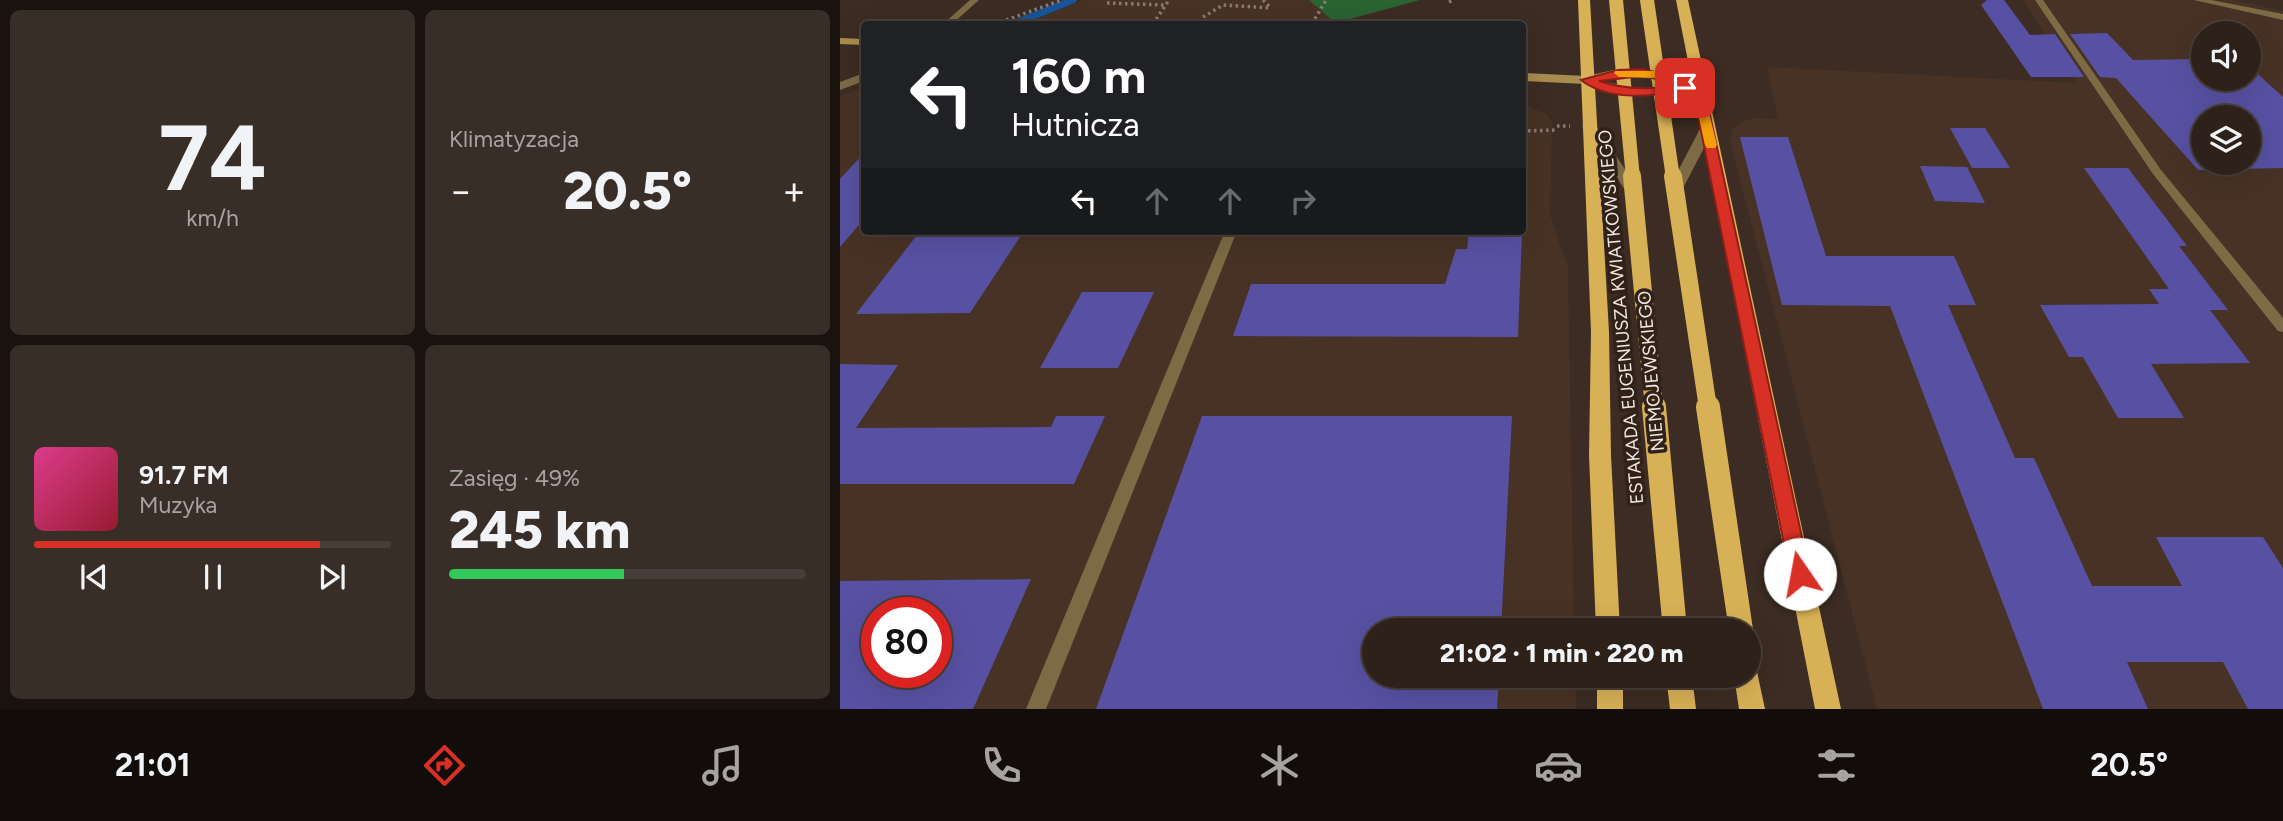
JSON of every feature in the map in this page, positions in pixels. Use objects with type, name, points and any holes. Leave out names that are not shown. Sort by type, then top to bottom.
[{"type":"highway","points":[[1584,0],[1600,332],[1600,455],[1607,618]]},
{"type":"highway","name":"ESTAKADA EUGENIUSZA KWIATKOWSKIEGO","points":[[1616,0],[1674,618]]},
{"type":"highway","points":[[1647,0],[1739,618]]},
{"type":"highway","points":[[1682,0],[1828,709]]},
{"type":"highway","points":[[1610,688],[1610,709]]},
{"type":"highway","points":[[1680,688],[1682,709]]},
{"type":"main road","points":[[840,41],[861,42]]},
{"type":"main road","points":[[1526,77],[1587,80],[1642,73],[1698,83]]},
{"type":"main road","points":[[1587,80],[1615,90],[1644,93],[1685,88],[1698,83]]},
{"type":"street","points":[[840,86],[861,78]]},
{"type":"street","name":"NIEMOJEWSKIEGO","points":[[1590,126],[1634,190],[1674,618]]},
{"type":"street","points":[[1707,127],[1675,190],[1739,618]]},
{"type":"lane","points":[[950,21],[975,0]]},
{"type":"lane","points":[[2039,0],[2157,172],[2283,327]]},
{"type":"lane","points":[[2198,0],[2283,17]]},
{"type":"lane","points":[[1036,709],[1229,235]]},
{"type":"path","points":[[1003,21],[1062,0]]},
{"type":"path","points":[[1155,21],[1169,0]]},
{"type":"path","points":[[1203,16],[1223,3],[1271,8],[1263,0]]},
{"type":"path","points":[[1313,21],[1326,0]]},
{"type":"path","points":[[1449,2],[1454,0]]},
{"type":"path","points":[[1107,3],[1164,5]]},
{"type":"path","points":[[1526,131],[1558,130]]},
{"type":"shaded area","points":[[1084,0],[1309,0],[1334,21],[1032,21]]},
{"type":"shaded area","points":[[2023,0],[2233,0],[2283,11],[2283,709],[1877,709],[1730,141],[1733,129],[1741,122],[1753,118],[1778,119],[1767,67],[2076,83]]},
{"type":"shaded area","points":[[861,88],[861,235],[1526,235],[1526,105],[1546,114],[1552,122],[1550,215],[1568,268],[1574,618],[1362,618],[1362,688],[1575,688],[1576,709],[840,709],[840,96]]},
{"type":"green space","points":[[1309,0],[1420,0],[1342,21],[1333,21]]},
{"type":"building","points":[[1987,0],[2004,0],[2030,35],[2055,34],[2084,77],[2031,77],[1981,5]]},
{"type":"building","points":[[2107,33],[2133,60],[2191,59],[2191,91],[2261,91],[2261,77],[2283,97],[2283,168],[2261,169],[2261,105],[2191,105],[2191,162],[2116,78],[2100,77],[2070,34]]},
{"type":"building","points":[[1950,128],[1985,128],[2010,168],[1972,168]]},
{"type":"building","points":[[1740,137],[1788,137],[1826,256],[1954,256],[1976,305],[1948,305],[2015,458],[2034,458],[2092,586],[2182,586],[2156,537],[2263,537],[2283,568],[2283,709],[2248,709],[2223,662],[2127,662],[2148,709],[2043,709],[1890,306],[1782,305]]},
{"type":"building","points":[[861,156],[861,222],[840,247],[840,179]]},
{"type":"building","points":[[1920,166],[1967,167],[1985,203],[1935,201]]},
{"type":"building","points":[[2084,168],[2128,168],[2187,246],[2179,246],[2228,310],[2210,310],[2250,363],[2151,364],[2184,418],[2118,418],[2083,357],[2069,357],[2040,305],[2159,304],[2149,289],[2169,289]]},
{"type":"building","points":[[917,235],[1021,235],[970,313],[856,314]]},
{"type":"building","points":[[1469,235],[1522,235],[1518,337],[1233,336],[1251,284],[1445,284],[1456,249],[1467,249]]},
{"type":"building","points":[[1082,292],[1154,292],[1118,368],[1040,368]]},
{"type":"building","points":[[840,364],[898,365],[856,428],[1051,427],[1056,416],[1105,416],[1074,484],[840,484]]},
{"type":"building","points":[[1202,416],[1512,416],[1502,618],[1362,618],[1362,688],[1498,688],[1497,709],[1096,709]]},
{"type":"building","points":[[1031,579],[973,709],[840,709],[840,581]]},
{"type":"waterway","points":[[1021,21],[1073,0]]},
{"type":"slow traffic","points":[[1619,73],[1657,74],[1698,83],[1711,145]]},
{"type":"route","points":[[1685,88],[1644,93],[1615,90],[1587,80],[1642,73],[1698,83],[1800,574]]}]
